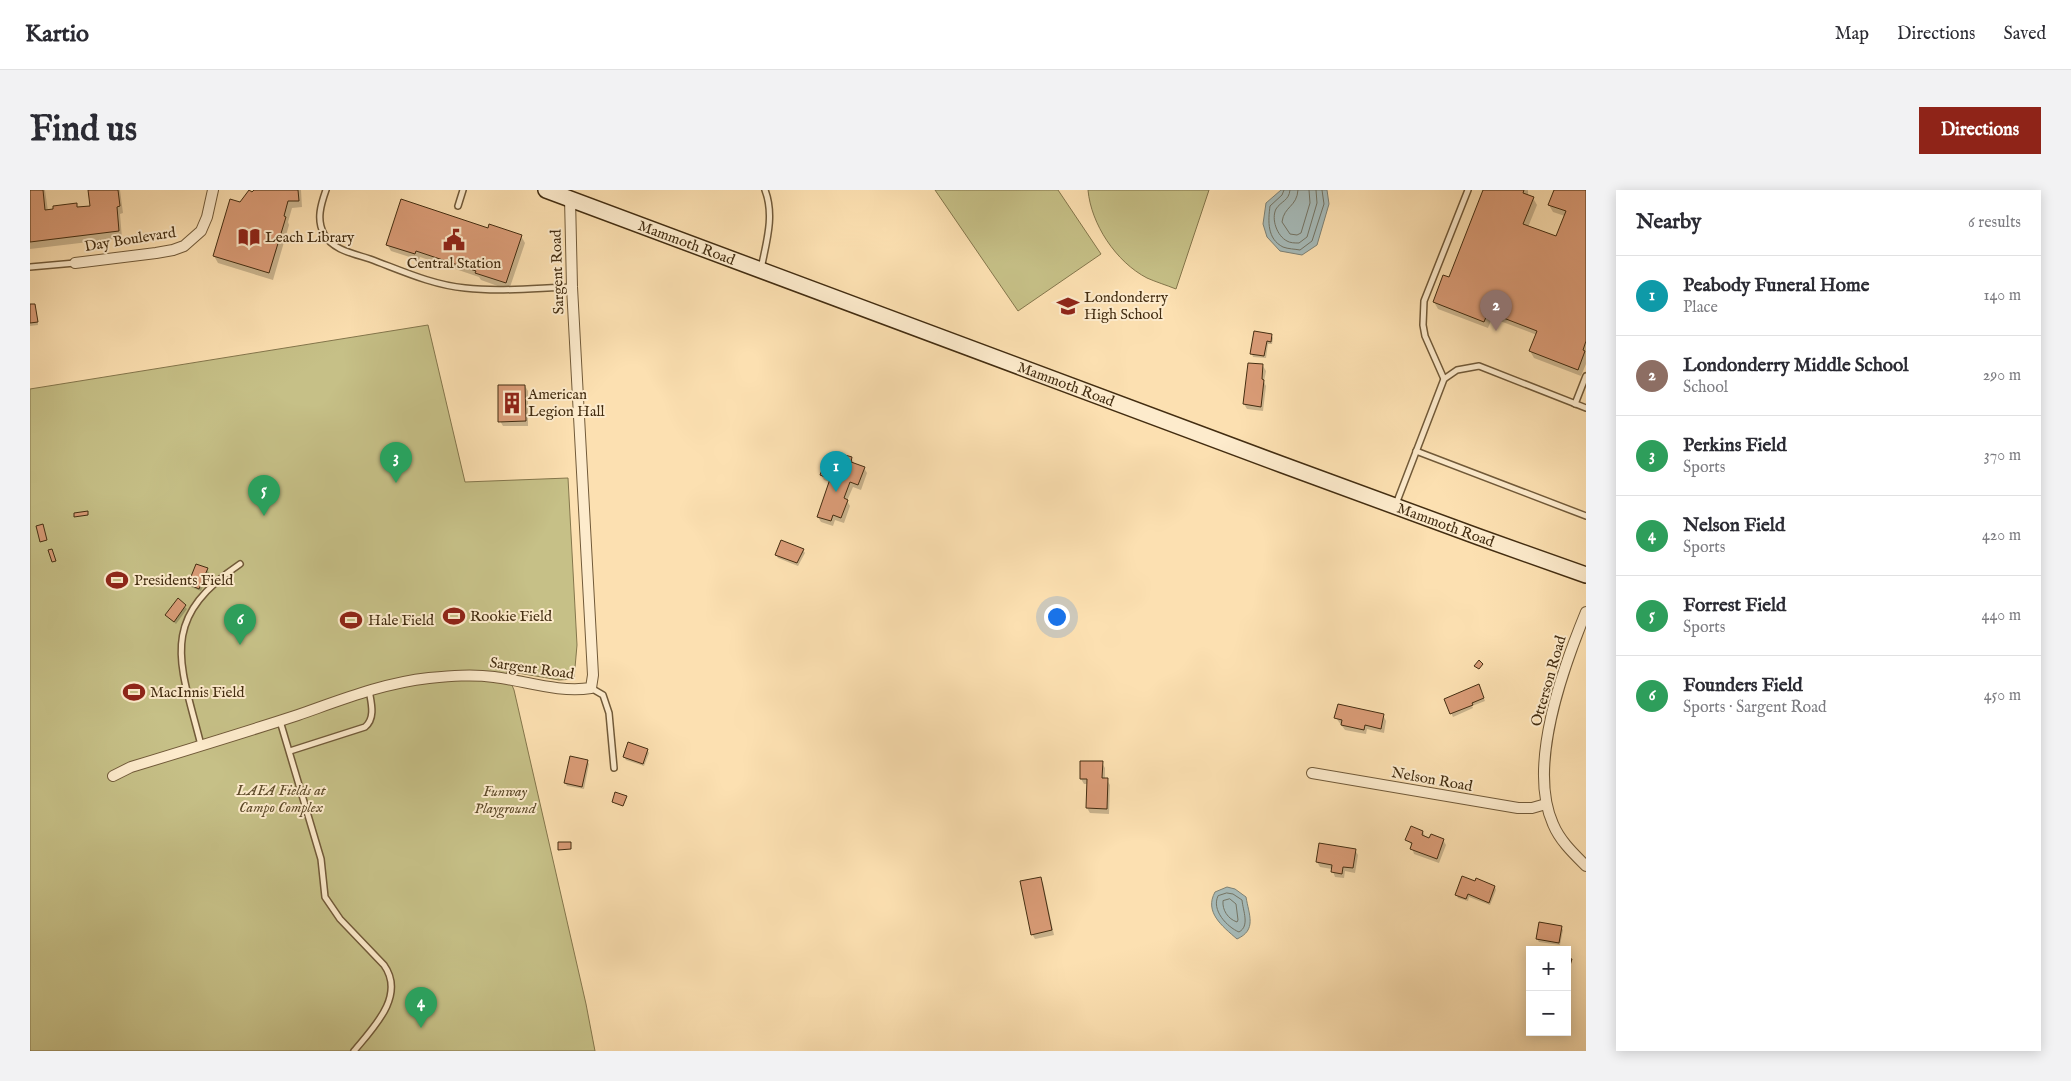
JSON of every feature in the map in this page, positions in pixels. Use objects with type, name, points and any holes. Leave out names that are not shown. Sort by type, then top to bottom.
[{"type":"main road","name":"Mammoth Road","points":[[546,190],[1478,537],[1586,574]]},
{"type":"street","name":"Day Boulevard","points":[[75,263],[165,251],[184,246],[201,231],[214,190]]},
{"type":"street","name":"Sargent Road","points":[[113,776],[131,767],[280,721],[369,690],[409,680],[459,676],[492,677],[554,688],[591,688],[593,675],[572,287],[570,198]]},
{"type":"street","name":"Otterson Road","points":[[1586,612],[1564,671],[1549,726],[1544,782],[1546,804],[1553,825],[1568,848],[1586,866]]},
{"type":"street","name":"Nelson Road","points":[[1312,773],[1518,808],[1532,808],[1546,804]]},
{"type":"lane","points":[[326,190],[320,209],[321,228],[327,240],[343,250],[416,276],[463,288],[497,290],[572,287]]},
{"type":"lane","points":[[458,206],[463,190]]},
{"type":"lane","points":[[761,270],[770,220],[770,205],[765,190]]},
{"type":"lane","points":[[1444,379],[1425,336],[1423,325],[1424,302],[1468,190]]},
{"type":"lane","points":[[30,267],[75,263]]},
{"type":"lane","points":[[1395,506],[1444,379],[1457,370],[1479,366],[1586,408]]},
{"type":"lane","points":[[1575,404],[1586,376]]},
{"type":"lane","points":[[1416,451],[1586,516]]},
{"type":"lane","points":[[201,745],[182,670],[181,642],[184,628],[188,616],[210,586],[240,564]]},
{"type":"lane","points":[[591,688],[603,695],[609,713],[614,768]]},
{"type":"lane","points":[[290,751],[365,727],[371,718],[372,711],[369,690]]},
{"type":"lane","points":[[280,721],[321,858],[325,897],[340,919],[389,972],[391,981],[389,1000],[385,1010],[354,1051]]},
{"type":"green space","points":[[935,190],[1058,190],[1101,254],[1018,311]]},
{"type":"green space","points":[[1088,190],[1209,190],[1176,289],[1147,278],[1125,262],[1116,252],[1107,241],[1094,216]]},
{"type":"green space","name":"LAFA Fields at Campo Complex","points":[[428,325],[465,482],[568,478],[577,645],[574,679],[559,680],[506,671],[514,690],[586,1004],[595,1051],[30,1051],[30,389]]},
{"type":"water","points":[[1281,190],[1327,190],[1329,204],[1317,245],[1302,255],[1280,251],[1267,237],[1263,224],[1266,203]]},
{"type":"water","points":[[1227,887],[1235,889],[1246,897],[1249,910],[1249,927],[1237,939],[1221,924],[1213,912],[1212,899],[1215,892]]},
{"type":"building","points":[[30,190],[43,190],[45,210],[53,209],[53,206],[77,203],[77,207],[90,206],[88,190],[118,190],[120,206],[117,207],[119,231],[30,242]]},
{"type":"building","name":"Leach Library","points":[[249,190],[252,192],[254,190],[298,190],[299,201],[288,201],[284,216],[286,217],[269,273],[213,256],[230,199],[240,202]]},
{"type":"building","points":[[1483,190],[1524,190],[1523,193],[1534,197],[1523,224],[1556,236],[1566,211],[1548,205],[1554,190],[1586,190],[1586,341],[1583,350],[1585,351],[1578,370],[1529,351],[1537,331],[1488,312],[1484,322],[1433,302],[1443,275],[1449,277]]},
{"type":"building","name":"Central Station","points":[[401,199],[488,228],[489,224],[522,235],[506,283],[416,251],[415,254],[386,245]]},
{"type":"building","points":[[30,304],[35,304],[38,322],[30,323]]},
{"type":"building","points":[[1254,331],[1272,334],[1271,342],[1267,341],[1264,356],[1250,354]]},
{"type":"building","points":[[1248,363],[1263,364],[1262,379],[1264,380],[1261,407],[1243,404]]},
{"type":"building","name":"American Legion Hall","points":[[498,385],[525,385],[526,421],[498,422]]},
{"type":"building","points":[[828,454],[843,460],[845,455],[852,457],[851,462],[865,467],[858,485],[850,482],[844,498],[848,500],[841,518],[833,515],[831,521],[817,517],[830,479],[820,475]]},
{"type":"building","points":[[88,511],[88,515],[74,517],[74,513]]},
{"type":"building","points":[[43,524],[47,540],[40,542],[36,526]]},
{"type":"building","points":[[781,540],[804,549],[797,563],[775,555]]},
{"type":"building","points":[[52,549],[56,561],[52,562],[48,550]]},
{"type":"building","points":[[196,564],[208,568],[199,589],[188,584]]},
{"type":"building","points":[[178,598],[186,605],[174,622],[165,615]]},
{"type":"building","points":[[1479,660],[1483,664],[1479,669],[1474,666]]},
{"type":"building","points":[[1479,684],[1484,698],[1472,703],[1473,705],[1450,714],[1444,699]]},
{"type":"building","points":[[1338,704],[1384,714],[1381,729],[1365,725],[1364,730],[1341,725],[1342,720],[1334,718]]},
{"type":"building","points":[[628,742],[648,749],[643,764],[623,757]]},
{"type":"building","points":[[570,756],[588,760],[582,787],[564,783]]},
{"type":"building","points":[[1080,761],[1103,761],[1102,778],[1108,778],[1107,809],[1086,808],[1087,779],[1080,779]]},
{"type":"building","points":[[615,792],[627,796],[623,806],[612,802]]},
{"type":"building","points":[[1411,826],[1423,831],[1422,835],[1429,838],[1431,834],[1444,839],[1437,859],[1410,849],[1412,843],[1405,840]]},
{"type":"building","points":[[558,842],[571,842],[571,849],[558,850]]},
{"type":"building","points":[[1319,843],[1356,849],[1353,868],[1343,867],[1342,874],[1331,872],[1332,865],[1316,862]]},
{"type":"building","points":[[1462,876],[1475,881],[1476,878],[1495,886],[1489,903],[1468,894],[1466,899],[1455,895]]},
{"type":"building","points":[[1041,877],[1052,930],[1031,935],[1020,881]]},
{"type":"building","points":[[1539,922],[1562,926],[1559,943],[1536,939]]},
{"type":"place","name":"Leach Library","points":[[249,237]]},
{"type":"place","name":"Central Station","points":[[454,240]]},
{"type":"place","name":"Londonderry High School","points":[[1068,306]]},
{"type":"place","name":"Londonderry Middle School","points":[[1496,331]]},
{"type":"place","name":"American Legion Hall","points":[[512,403]]},
{"type":"place","name":"Perkins Field","points":[[396,483]]},
{"type":"place","name":"Peabody Funeral Home","points":[[836,492]]},
{"type":"place","name":"Forrest Field","points":[[264,516]]},
{"type":"place","name":"Presidents Field","points":[[117,580]]},
{"type":"place","name":"Rookie Field","points":[[454,616]]},
{"type":"place","name":"Hale Field","points":[[351,620]]},
{"type":"place","name":"Founders Field","points":[[240,645]]},
{"type":"place","name":"MacInnis Field","points":[[134,692]]},
{"type":"place","name":"Nelson Field","points":[[421,1028]]},
{"type":"park label","name":"Funway Playground","points":[[505,800]]}]
